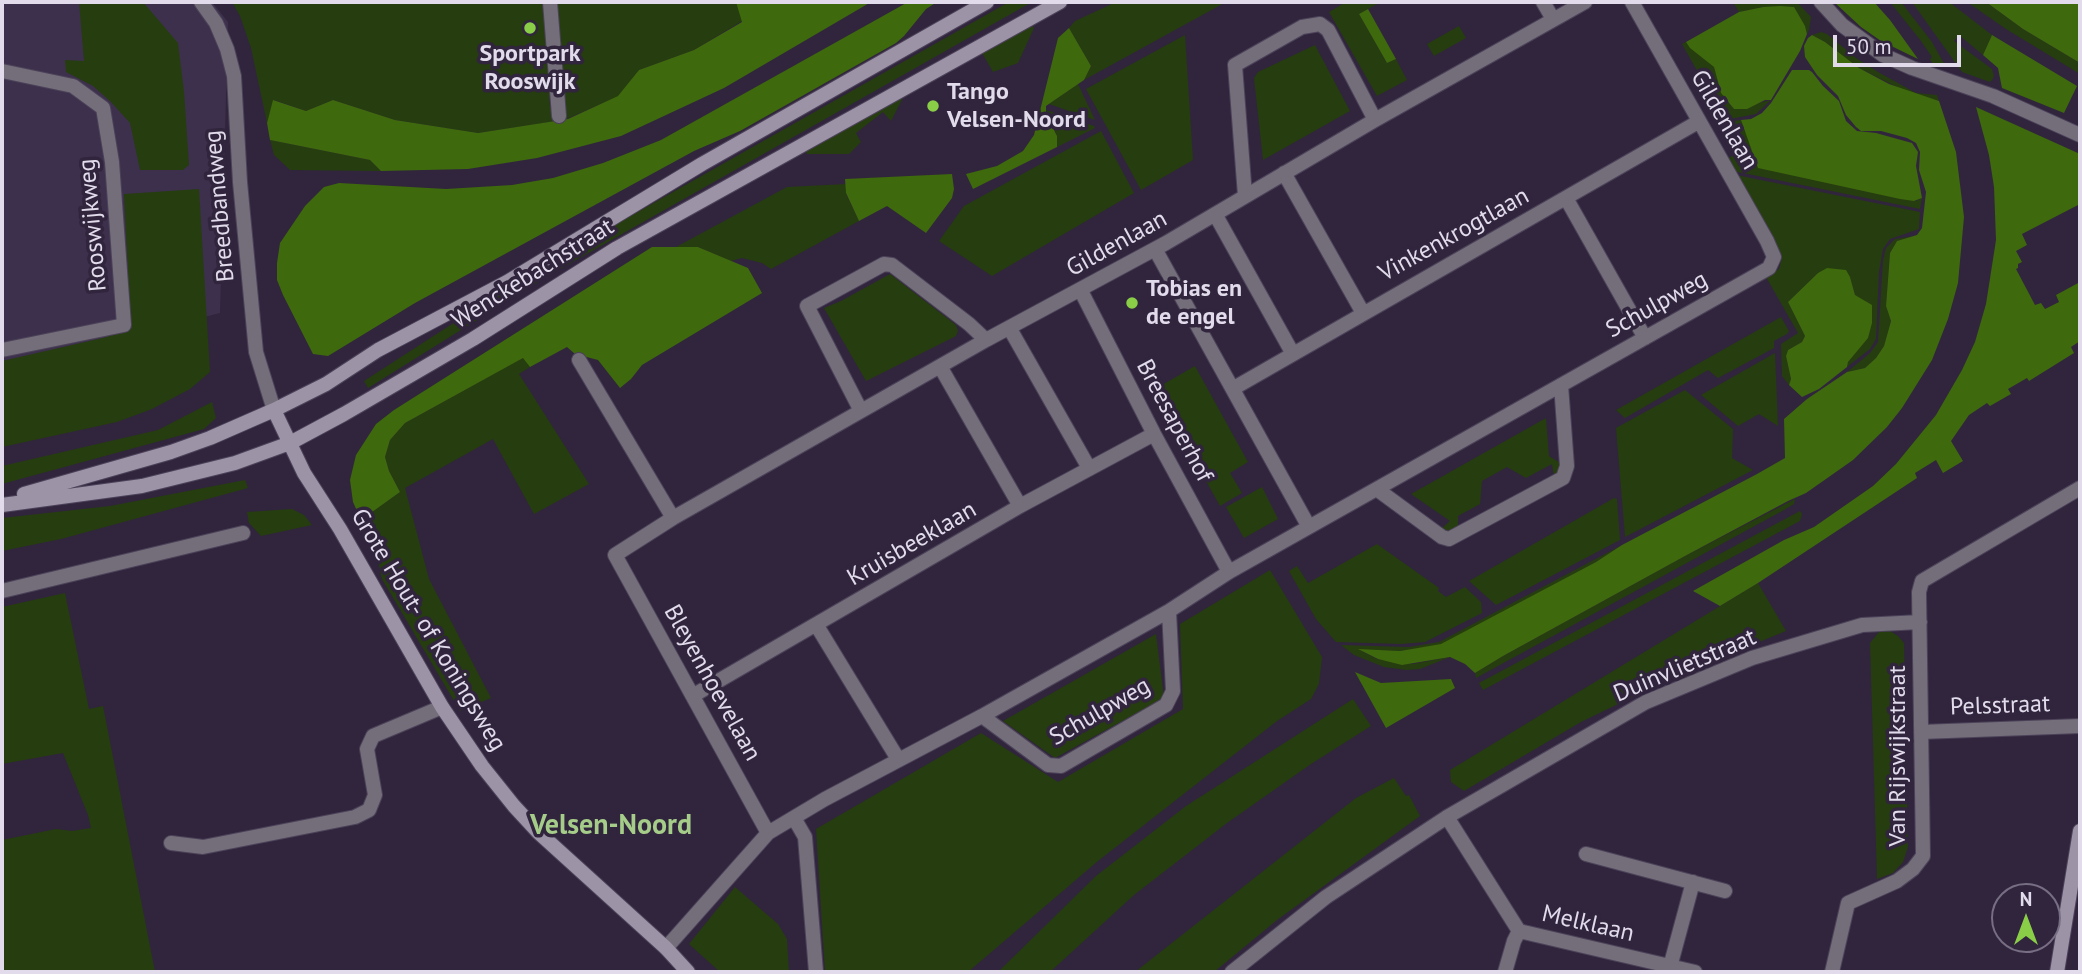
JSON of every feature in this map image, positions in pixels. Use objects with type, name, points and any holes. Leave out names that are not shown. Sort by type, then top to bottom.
[{"type":"street","name":"Breedbandweg","points":[[201,2],[216,23],[234,76],[241,191],[256,352],[274,410]]},
{"type":"street","points":[[550,2],[559,116]]},
{"type":"street","name":"Wenckebachstraat","points":[[2,503],[171,452],[274,410],[326,384],[378,351],[508,282],[702,163],[988,2]]},
{"type":"street","name":"Wenckebachstraat","points":[[2,503],[142,486],[235,463],[290,443],[473,339],[617,248],[1060,2]]},
{"type":"street","points":[[1543,2],[1553,19]]},
{"type":"street","name":"Gildenlaan","points":[[615,555],[673,518],[986,340],[1155,249],[1375,120],[1585,2]]},
{"type":"street","name":"Gildenlaan","points":[[1632,2],[1767,241],[1774,257],[1773,262]]},
{"type":"street","points":[[1821,2],[1842,25],[1883,55],[1993,96],[2080,135]]},
{"type":"street","points":[[1245,196],[1235,65],[1302,27],[1320,24],[1328,30],[1375,120]]},
{"type":"street","name":"Rooswijkweg","points":[[2,71],[73,86],[103,108],[112,162],[124,325],[2,350]]},
{"type":"street","name":"Vinkenkrogtlaan","points":[[1234,388],[1698,122]]},
{"type":"street","points":[[1284,173],[1363,313]]},
{"type":"street","points":[[1566,198],[1644,338]]},
{"type":"street","points":[[1215,214],[1293,355]]},
{"type":"street","points":[[1155,249],[1309,527]]},
{"type":"street","name":"Schulpweg","points":[[666,948],[768,833],[1169,611],[1230,572],[1760,274],[1773,262]]},
{"type":"street","points":[[861,411],[807,306],[884,264],[892,265],[970,324],[986,340]]},
{"type":"street","name":"Breesaperhof","points":[[1081,290],[1154,434],[1230,572]]},
{"type":"street","points":[[1010,329],[1089,468]]},
{"type":"street","points":[[579,360],[673,518]]},
{"type":"street","points":[[941,368],[1020,506]]},
{"type":"street","points":[[1378,490],[1442,537],[1449,539],[1563,478],[1567,466],[1561,385]]},
{"type":"street","name":"Grote Hout- of Koningsweg","points":[[274,410],[304,473],[442,707],[514,806],[584,875],[666,948],[688,972]]},
{"type":"street","name":"Kruisbeeklaan","points":[[694,695],[1020,506],[1154,434]]},
{"type":"street","points":[[1920,622],[1919,592],[1922,581],[2080,488]]},
{"type":"street","points":[[2,591],[243,533]]},
{"type":"street","name":"Bleyenhoevelaan","points":[[615,555],[768,833]]},
{"type":"street","name":"Schulpweg","points":[[982,716],[1048,765],[1061,766],[1166,705],[1173,691],[1169,611]]},
{"type":"street","name":"Van Rijswijkstraat","points":[[1832,972],[1849,903],[1898,881],[1913,869],[1923,856],[1920,622]]},
{"type":"street","name":"Duinvlietstraat","points":[[1232,972],[1326,897],[1447,817],[1646,702],[1752,658],[1862,625],[1920,622]]},
{"type":"street","points":[[817,626],[898,759]]},
{"type":"street","points":[[171,843],[203,847],[362,814],[369,810],[375,795],[367,749],[373,736],[442,707]]},
{"type":"street","name":"Pelsstraat","points":[[1921,732],[2080,726]]},
{"type":"street","name":"Melklaan","points":[[1447,817],[1519,930],[1651,967],[1670,967],[1688,972]]},
{"type":"street","points":[[794,818],[805,838],[816,972]]},
{"type":"street","points":[[2057,972],[2080,831]]},
{"type":"street","points":[[1586,854],[1725,891]]},
{"type":"street","points":[[1670,967],[1693,882]]},
{"type":"street","points":[[1505,972],[1519,930]]},
{"type":"shaded area","points":[[2,2],[212,2],[228,22],[220,313],[2,369]]},
{"type":"green space","points":[[79,2],[143,2],[178,43],[189,165],[183,170],[140,170],[130,123],[93,86],[66,72],[65,60],[84,61]]},
{"type":"green space","points":[[232,2],[763,2],[742,21],[694,50],[639,70],[619,96],[564,120],[562,91],[549,96],[556,121],[478,133],[395,120],[333,100],[306,111],[274,100],[267,123],[251,48]]},
{"type":"green space","points":[[736,2],[871,2],[724,88],[621,136],[537,158],[468,169],[381,171],[370,160],[270,140],[267,123],[273,100],[306,111],[333,100],[395,120],[478,133],[568,119],[618,96],[639,70],[694,50],[742,22]]},
{"type":"green space","points":[[908,2],[937,2],[926,9],[896,43],[740,131],[694,151],[415,303],[328,356],[313,354],[277,280],[277,263],[280,243],[305,206],[324,187],[339,183],[446,189],[512,185],[553,178],[603,163],[661,140]]},
{"type":"green space","points":[[1009,2],[1032,2],[546,277],[368,388],[364,381],[537,269]]},
{"type":"green space","points":[[1116,2],[1226,2],[1084,80],[1091,66],[1069,28],[1075,21]]},
{"type":"green space","points":[[1346,2],[1381,2],[1359,14],[1387,63],[1396,59],[1407,80],[1377,96],[1329,12]]},
{"type":"green space","points":[[1733,2],[1797,2],[1811,17],[1809,30],[1807,34],[1805,26],[1763,7],[1739,12]]},
{"type":"green space","points":[[1834,2],[1874,2],[1918,59],[1881,41]]},
{"type":"green space","points":[[1890,2],[1901,2],[1932,42],[1946,67],[1933,64],[1930,59],[1932,57],[1921,41]]},
{"type":"green space","points":[[1912,2],[1949,2],[1992,35],[1983,55],[1959,35],[1954,41],[1992,69],[1994,76],[1990,82],[1962,72]]},
{"type":"green space","points":[[1967,2],[1986,2],[2023,29],[2080,63],[2080,74],[2006,29]]},
{"type":"green space","points":[[1986,2],[2080,3],[2080,63],[2023,29]]},
{"type":"green space","points":[[1780,6],[1794,7],[1805,26],[1807,34],[1800,51],[1771,100],[1765,100],[1747,109],[1734,109],[1721,93],[1714,67],[1686,42],[1739,12]]},
{"type":"green space","points":[[1368,9],[1396,59],[1387,63],[1359,14]]},
{"type":"green space","points":[[1030,22],[1034,28],[1018,63],[993,72],[981,51]]},
{"type":"green space","points":[[1459,26],[1466,38],[1434,56],[1427,44]]},
{"type":"green space","points":[[1069,28],[1091,66],[1084,80],[1046,106],[1046,114],[1057,136],[1057,147],[973,189],[966,174],[997,166],[1023,151],[1034,135],[1058,38]]},
{"type":"green space","points":[[1821,32],[1878,72],[1916,93],[1937,95],[1939,101],[1903,90],[1859,68],[1812,35]]},
{"type":"green space","points":[[1185,35],[1193,160],[1141,190],[1086,89]]},
{"type":"green space","points":[[1812,35],[1859,68],[1889,84],[1939,101],[1956,152],[1964,217],[1958,283],[1932,360],[1902,408],[1887,427],[1853,460],[1806,493],[1685,556],[1475,673],[1465,664],[1450,657],[1402,665],[1378,659],[1358,649],[1400,651],[1441,644],[1757,474],[1785,458],[1784,419],[1807,399],[1847,372],[1865,368],[1876,358],[1884,346],[1891,321],[1886,306],[1890,253],[1897,241],[1917,235],[1922,228],[1926,192],[1919,170],[1920,152],[1916,143],[1907,138],[1881,131],[1861,131],[1856,127],[1846,115],[1838,96],[1817,75],[1805,57],[1804,46]]},
{"type":"green space","points":[[1992,35],[2077,86],[2064,113],[2002,88],[1998,68],[1983,55]]},
{"type":"green space","points":[[1686,42],[1714,67],[1721,93],[1734,109],[1771,100],[1756,114],[1725,120],[1682,44]]},
{"type":"green space","points":[[1315,45],[1350,111],[1263,160],[1254,78],[1258,72]]},
{"type":"green space","points":[[1792,70],[1812,72],[1839,101],[1846,121],[1857,131],[1912,143],[1918,152],[1916,166],[1922,198],[1914,201],[1900,199],[1758,168],[1741,120],[1751,119],[1762,113]]},
{"type":"green space","points":[[1078,84],[1095,120],[1049,104]]},
{"type":"green space","points":[[905,94],[891,121],[883,112],[856,133],[861,142],[849,154],[807,154],[805,150]]},
{"type":"green space","points":[[1976,107],[2080,154],[2080,204],[2022,234],[2027,245],[2016,251],[2022,262],[2016,269],[2035,305],[2041,303],[2045,309],[2059,302],[2056,295],[2080,282],[2080,341],[2071,347],[2074,353],[2029,381],[2027,378],[2008,389],[2011,394],[1990,406],[1987,403],[1969,415],[1951,441],[1963,461],[1943,473],[1936,460],[1915,473],[1917,478],[1720,606],[1693,591],[1784,540],[1814,527],[1873,486],[1896,464],[1936,415],[1962,370],[1975,342],[1986,304],[1996,240],[1994,187],[1989,155]]},
{"type":"green space","points":[[1046,110],[1095,128],[1057,147],[1057,136]]},
{"type":"green space","points":[[1741,120],[1745,132],[1916,201],[1922,198],[1920,209],[1733,171],[1727,159],[1742,150],[1726,122]]},
{"type":"green space","points":[[1101,131],[1134,193],[992,276],[939,241],[964,206]]},
{"type":"green space","points":[[270,140],[370,160],[381,171],[290,170],[274,155]]},
{"type":"green space","points":[[952,174],[952,198],[926,233],[887,206],[859,221],[846,193],[845,179]]},
{"type":"green space","points":[[1736,175],[1920,212],[1919,229],[1890,239],[1883,249],[1879,272],[1876,339],[1870,349],[1847,367],[1853,355],[1855,295],[1850,277],[1818,273],[1788,302],[1805,336],[1802,342],[1788,350],[1786,356],[1791,379],[1789,385],[1782,376],[1781,344],[1798,333],[1766,277],[1779,269],[1782,258]]},
{"type":"green space","points":[[846,184],[846,194],[859,221],[771,269],[762,263],[742,258],[731,261],[698,247],[676,247],[787,187]]},
{"type":"green space","points":[[199,189],[210,372],[190,389],[152,409],[117,422],[2,447],[2,361],[107,337],[120,331],[128,321],[130,312],[124,194]]},
{"type":"green space","points":[[1914,236],[1897,241],[1890,253],[1886,306],[1891,321],[1884,346],[1865,368],[1847,372],[1870,353],[1878,342],[1886,248],[1895,239]]},
{"type":"green space","points":[[652,247],[698,247],[748,268],[762,293],[642,365],[620,388],[598,360],[575,354],[567,347],[530,367],[523,358],[405,423],[390,440],[385,457],[400,492],[361,520],[353,502],[350,480],[356,455],[376,424]]},
{"type":"green space","points":[[1827,268],[1846,270],[1855,295],[1872,305],[1872,323],[1868,338],[1848,362],[1847,367],[1819,389],[1802,397],[1789,385],[1791,379],[1786,356],[1788,350],[1802,342],[1805,336],[1788,302],[1818,273]]},
{"type":"green space","points":[[890,274],[956,325],[958,331],[956,336],[866,381],[824,308]]},
{"type":"green space","points":[[1781,317],[1789,331],[1774,341],[1774,348],[1718,378],[1708,370],[1625,418],[1616,410]]},
{"type":"green space","points":[[1775,353],[1778,426],[1759,414],[1738,426],[1701,395]]},
{"type":"green space","points":[[524,357],[530,367],[519,374],[589,484],[534,514],[493,439],[405,488],[429,579],[491,698],[460,711],[382,579],[375,547],[361,520],[400,492],[385,457],[390,440],[405,423]]},
{"type":"green space","points":[[1195,366],[1248,462],[1230,473],[1242,493],[1220,506],[1155,389]]},
{"type":"green space","points":[[1685,390],[1733,429],[1732,458],[1753,470],[1625,537],[1616,428]]},
{"type":"green space","points":[[212,402],[216,418],[204,429],[2,484],[2,466],[158,430]]},
{"type":"green space","points":[[1546,418],[1549,456],[1562,464],[1561,470],[1554,476],[1552,464],[1526,478],[1507,467],[1482,481],[1480,504],[1458,516],[1458,530],[1445,532],[1441,529],[1450,521],[1411,494]]},
{"type":"green space","points":[[245,480],[248,488],[61,539],[2,551],[2,518],[110,506]]},
{"type":"green space","points":[[1262,487],[1278,519],[1244,538],[1226,507]]},
{"type":"green space","points":[[1614,498],[1617,499],[1620,540],[1496,605],[1469,581]]},
{"type":"green space","points":[[1795,499],[1794,504],[1784,510],[1476,678],[1475,673],[1503,656]]},
{"type":"green space","points":[[292,509],[304,515],[312,525],[261,536],[249,523],[247,512]]},
{"type":"green space","points":[[1800,511],[1800,521],[1483,690],[1479,683]]},
{"type":"green space","points":[[1377,544],[1439,588],[1438,591],[1446,597],[1465,587],[1481,602],[1482,613],[1425,642],[1336,642],[1316,619],[1289,571],[1297,566],[1308,583]]},
{"type":"green space","points":[[1622,545],[1596,562],[1441,645],[1400,651],[1360,650],[1377,659],[1413,664],[1450,657],[1420,669],[1384,667],[1354,655],[1341,645],[1409,647],[1439,642]]},
{"type":"green space","points":[[1270,570],[1322,657],[1319,684],[1311,699],[1277,721],[1098,861],[968,972],[825,972],[816,829],[981,733],[1058,782],[1183,709],[1180,624]]},
{"type":"green space","points":[[1758,583],[1786,631],[1676,676],[1581,722],[1464,791],[1451,782],[1450,770]]},
{"type":"green space","points":[[65,593],[89,709],[103,706],[155,972],[2,972],[2,840],[56,829],[72,831],[91,828],[63,753],[2,764],[2,607]]},
{"type":"green space","points":[[1883,627],[1904,643],[1908,847],[1903,862],[1893,873],[1877,879],[1870,643]]},
{"type":"green space","points":[[1156,634],[1164,698],[1055,758],[1003,721]]},
{"type":"green space","points":[[1355,672],[1381,683],[1451,679],[1455,688],[1386,728]]},
{"type":"green space","points":[[1353,699],[1371,726],[1227,823],[1134,895],[1050,972],[998,972],[1096,876],[1186,806]]},
{"type":"green space","points":[[1394,778],[1406,796],[1409,795],[1420,816],[1277,920],[1214,972],[1135,972],[1356,798]]},
{"type":"green space","points":[[735,887],[778,924],[787,939],[789,972],[720,972],[689,944]]},
{"type":"place","name":"Sportpark Rooswijk","points":[[530,28]]},
{"type":"place","name":"Tango Velsen-Noord","points":[[933,106]]},
{"type":"place","name":"Tobias en de engel","points":[[1132,303]]},
{"type":"district","name":"Velsen-Noord","points":[[611,826]]}]
